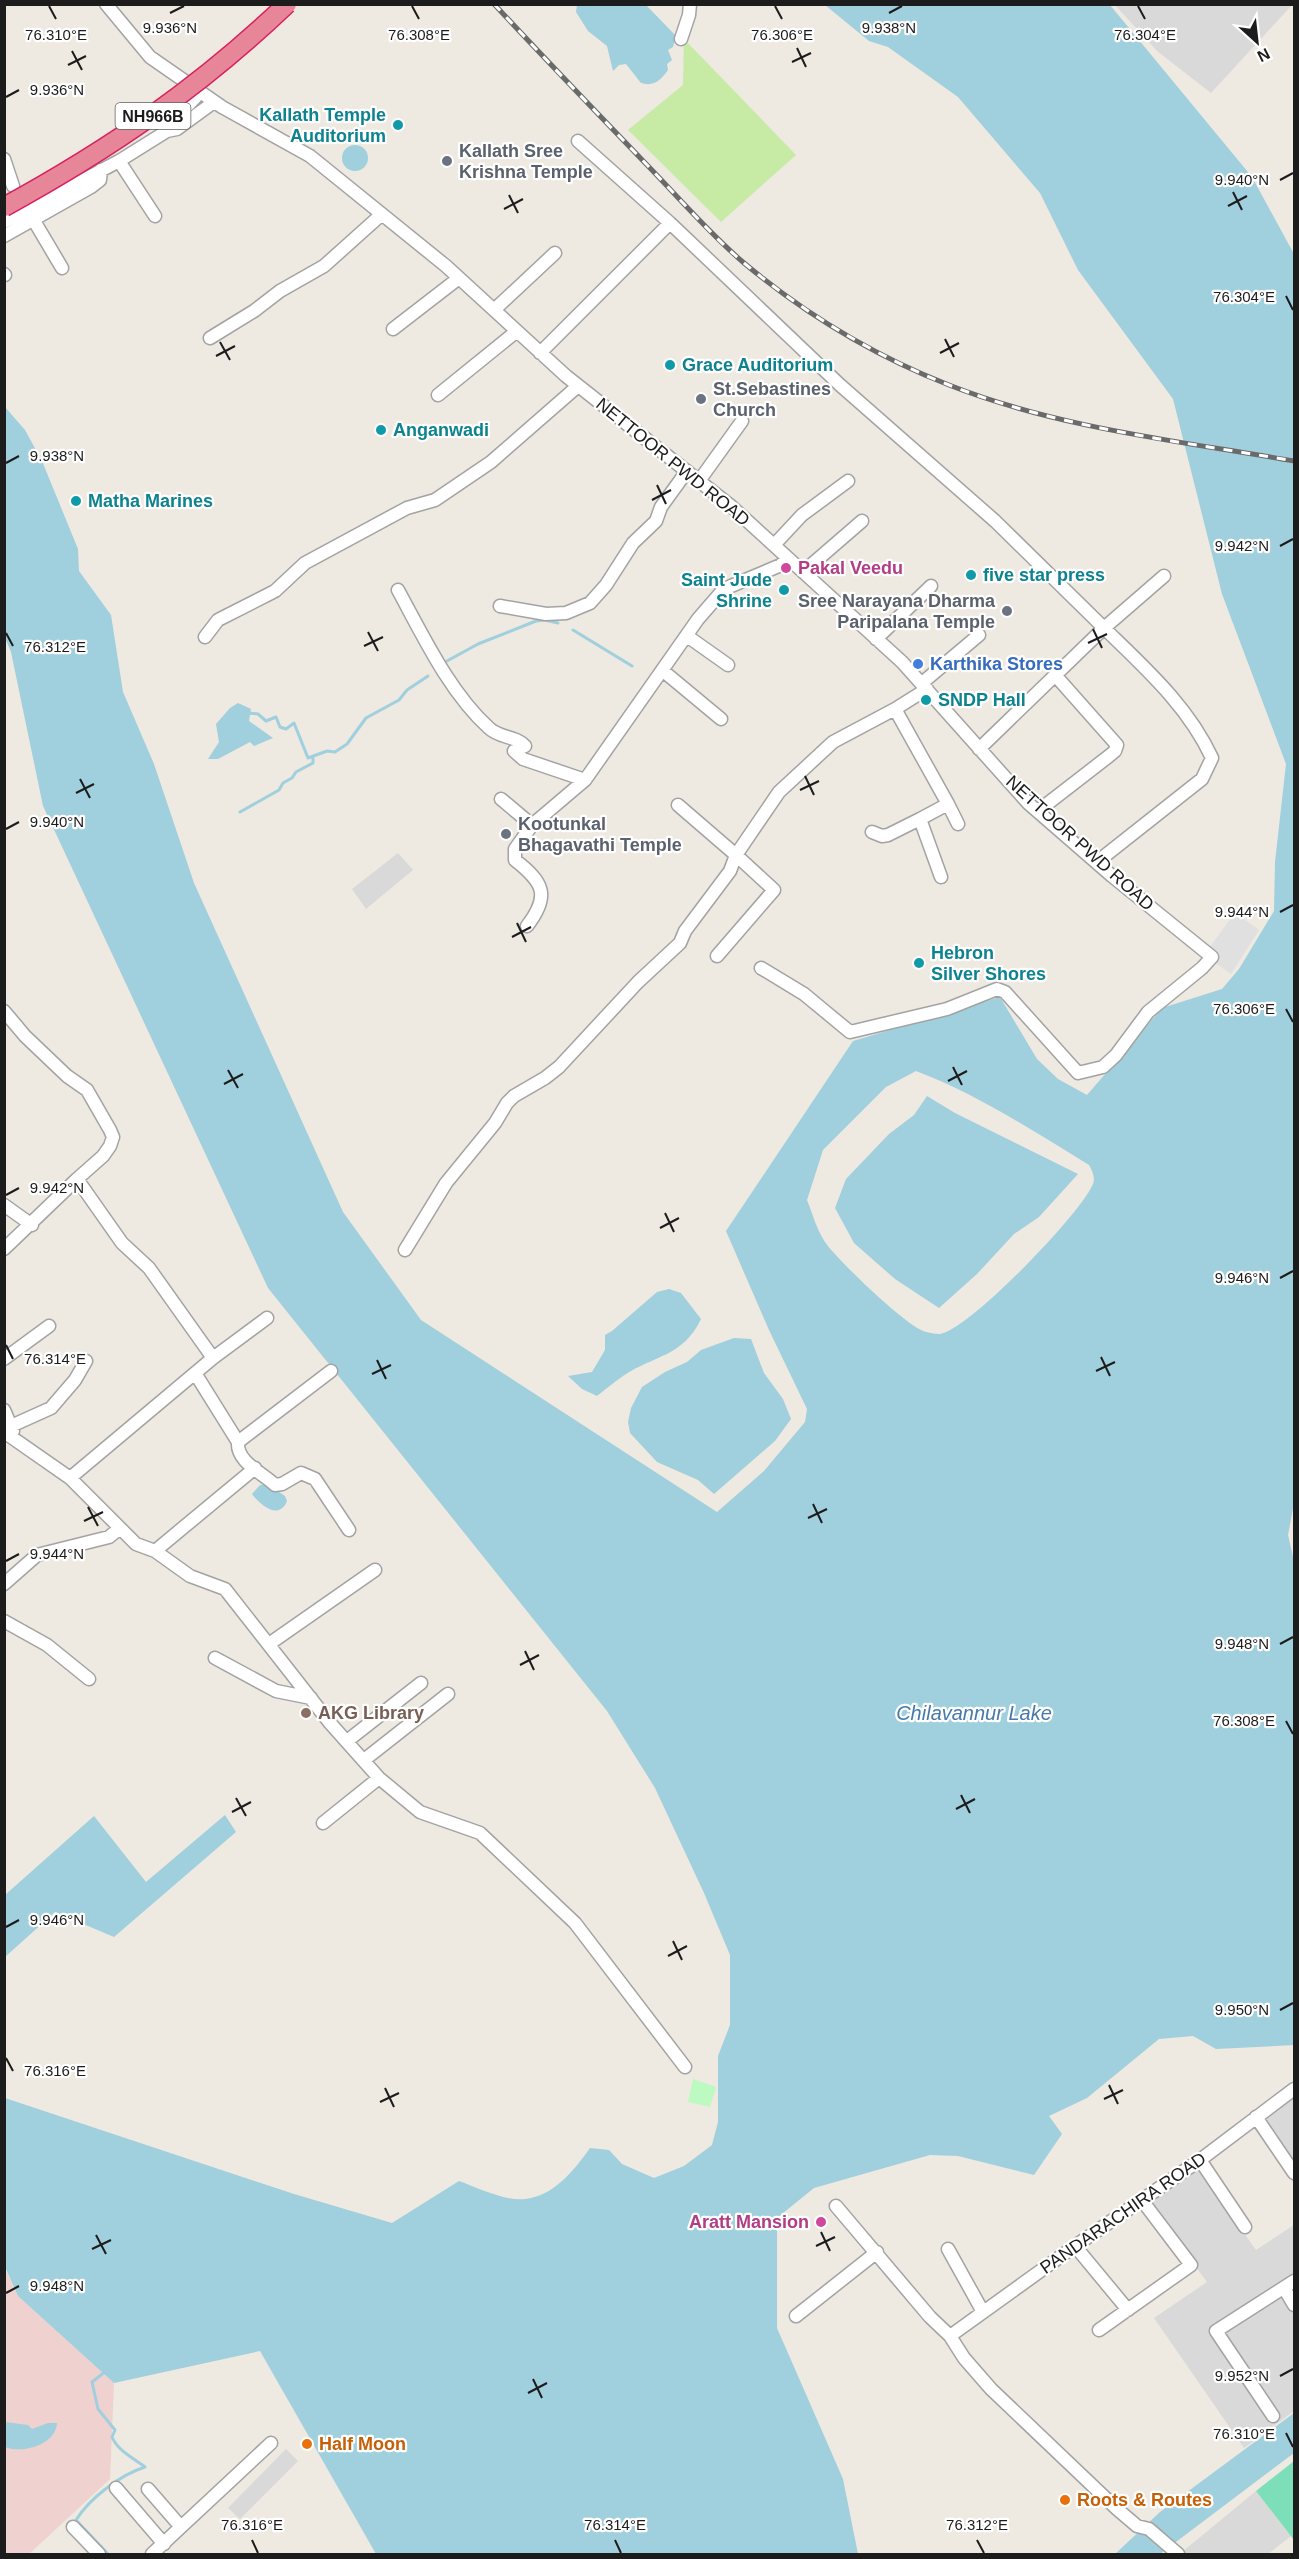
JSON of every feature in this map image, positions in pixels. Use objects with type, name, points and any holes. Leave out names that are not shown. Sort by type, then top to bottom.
[{"type":"highway","name":"NH966B","points":[[4,207],[83,163],[182,96],[224,62],[287,4]]},
{"type":"street","name":"NETTOOR PWD ROAD","points":[[106,4],[150,57],[214,102],[310,156],[459,278],[578,386],[732,507],[924,686],[979,749],[1038,811],[1212,957],[1202,968],[1148,1012],[1116,1055],[1103,1067],[1078,1073],[1005,992],[997,989],[947,1009],[850,1032],[804,994],[761,968]]},
{"type":"street","points":[[681,39],[690,4]]},
{"type":"street","points":[[167,131],[171,123],[200,92]]},
{"type":"street","points":[[4,222],[119,161],[167,131],[177,129],[214,102]]},
{"type":"street","points":[[578,141],[670,223],[840,385],[995,521],[1164,686],[1203,740],[1212,758],[1202,779],[1096,862]]},
{"type":"street","points":[[4,159],[13,186]]},
{"type":"street","points":[[119,161],[155,216]]},
{"type":"street","points":[[4,236],[36,224],[91,187],[100,180],[96,173]]},
{"type":"street","points":[[210,338],[254,311],[280,291],[324,266],[382,214]]},
{"type":"street","points":[[540,353],[670,223]]},
{"type":"street","points":[[36,224],[62,268]]},
{"type":"street","points":[[494,310],[555,253]]},
{"type":"street","points":[[393,330],[459,278]]},
{"type":"street","points":[[438,395],[516,331]]},
{"type":"street","points":[[205,637],[218,620],[275,591],[305,563],[407,507],[435,500],[491,462],[578,386]]},
{"type":"street","points":[[699,481],[742,421]]},
{"type":"street","points":[[500,606],[546,614],[566,614],[590,603],[606,585],[633,543],[656,521],[661,507],[687,471]]},
{"type":"street","points":[[774,545],[802,515],[848,481]]},
{"type":"street","points":[[804,572],[862,521]]},
{"type":"street","points":[[527,926],[538,912],[542,901],[534,876],[515,860],[515,849],[532,825],[585,780],[698,618],[724,589],[780,566],[788,558]]},
{"type":"street","points":[[979,749],[1104,628],[1164,576]]},
{"type":"street","points":[[876,639],[931,586]]},
{"type":"street","points":[[398,590],[429,647],[452,682],[490,730],[521,742],[525,747],[514,751],[523,759],[585,780]]},
{"type":"street","points":[[405,1250],[446,1183],[495,1124],[513,1096],[545,1078],[559,1067],[584,1043],[631,989],[680,943],[685,931],[730,871],[736,855],[779,792],[832,742],[895,709],[924,686],[979,635]]},
{"type":"street","points":[[687,636],[728,665]]},
{"type":"street","points":[[662,670],[722,719]]},
{"type":"street","points":[[1038,811],[1115,751],[1117,745],[1055,675]]},
{"type":"street","points":[[895,709],[958,824]]},
{"type":"street","points":[[501,800],[532,825]]},
{"type":"street","points":[[873,832],[888,835],[948,804]]},
{"type":"street","points":[[678,805],[774,890],[717,956]]},
{"type":"street","points":[[920,819],[941,878]]},
{"type":"street","points":[[4,1011],[25,1036],[67,1076],[87,1090],[112,1137],[110,1146],[103,1156],[77,1179],[32,1226],[4,1250]]},
{"type":"street","points":[[77,1179],[122,1243],[149,1268],[213,1358]]},
{"type":"street","points":[[4,1205],[32,1226]]},
{"type":"street","points":[[70,1478],[213,1358],[267,1318]]},
{"type":"street","points":[[4,1359],[49,1326]]},
{"type":"street","points":[[10,1432],[51,1408],[75,1380],[86,1361]]},
{"type":"street","points":[[238,1442],[331,1371]]},
{"type":"street","points":[[195,1373],[238,1442],[237,1448],[248,1465],[275,1485],[282,1484],[301,1473],[310,1475],[350,1530]]},
{"type":"street","points":[[4,1410],[10,1432],[70,1478],[136,1544],[154,1551],[190,1576],[225,1589],[311,1698],[379,1778],[420,1812],[480,1833],[575,1923],[685,2067]]},
{"type":"street","points":[[154,1551],[255,1468]]},
{"type":"street","points":[[4,1584],[37,1555],[109,1537],[120,1528]]},
{"type":"street","points":[[269,1644],[375,1570]]},
{"type":"street","points":[[4,1621],[47,1645],[89,1679]]},
{"type":"street","points":[[214,1658],[276,1691],[311,1698]]},
{"type":"street","points":[[347,1741],[421,1683]]},
{"type":"street","points":[[363,1760],[448,1694]]},
{"type":"street","points":[[323,1823],[379,1778]]},
{"type":"street","name":"PANDARACHIRA ROAD","points":[[950,2336],[1200,2160],[1294,2089]]},
{"type":"street","points":[[1256,2117],[1294,2173]]},
{"type":"street","points":[[1200,2160],[1245,2227]]},
{"type":"street","points":[[1099,2330],[1191,2265],[1142,2199]]},
{"type":"street","points":[[836,2206],[877,2252],[903,2287],[950,2336],[964,2358],[991,2389],[1080,2475],[1137,2526],[1149,2529],[1178,2554]]},
{"type":"street","points":[[1075,2246],[1128,2310]]},
{"type":"street","points":[[948,2249],[983,2312]]},
{"type":"street","points":[[796,2316],[877,2252]]},
{"type":"street","points":[[1273,2416],[1216,2331],[1289,2284],[1294,2305]]},
{"type":"street","points":[[152,2554],[272,2443]]},
{"type":"street","points":[[116,2488],[164,2544]]},
{"type":"street","points":[[148,2489],[181,2527]]},
{"type":"street","points":[[73,2527],[99,2554]]},
{"type":"shaded area","points":[[1115,5],[1292,5],[1211,93],[1157,51]]},
{"type":"shaded area","points":[[398,853],[413,870],[366,909],[352,889]]},
{"type":"shaded area","points":[[1235,913],[1259,930],[1231,974],[1204,955]]},
{"type":"shaded area","points":[[1294,2094],[1294,2184],[1251,2124]]},
{"type":"shaded area","points":[[1198,2168],[1256,2250],[1294,2225],[1294,2411],[1244,2448],[1154,2318],[1207,2282],[1149,2203]]},
{"type":"shaded area","points":[[4,2267],[18,2296],[114,2383],[110,2479],[29,2554],[5,2554]]},
{"type":"shaded area","points":[[286,2449],[298,2461],[240,2519],[228,2508]]},
{"type":"shaded area","points":[[1256,2491],[1291,2536],[1268,2554],[1184,2554],[1182,2552]]},
{"type":"green space","points":[[684,39],[796,155],[721,222],[628,130],[683,85]]},
{"type":"green space","points":[[693,2079],[716,2087],[710,2107],[688,2102]]},
{"type":"green space","points":[[1294,2461],[1294,2540],[1256,2491]]},
{"type":"water","points":[[577,5],[646,5],[676,36],[673,47],[668,50],[672,60],[667,64],[668,70],[660,80],[650,84],[641,83],[626,64],[619,65],[613,71],[607,46],[588,31],[576,12]]},
{"type":"water","name":"Chilavannur Lake","points":[[825,5],[1110,5],[1252,177],[1294,254],[1294,1503],[1288,1535],[1294,1561],[1294,2045],[1216,2049],[1193,2036],[1159,2039],[1087,2098],[1049,2116],[1062,2134],[1034,2175],[958,2156],[930,2155],[814,2188],[777,2218],[777,2328],[843,2479],[858,2554],[376,2554],[260,2351],[114,2383],[18,2296],[5,2267],[5,2098],[294,2194],[392,2223],[459,2181],[513,2199],[540,2195],[565,2179],[590,2148],[609,2150],[622,2164],[654,2178],[684,2166],[712,2145],[718,2122],[718,2056],[730,2025],[730,1955],[655,1788],[607,1711],[268,1288],[43,806],[11,652],[5,638],[5,407],[25,430],[42,461],[78,549],[79,571],[111,615],[123,692],[154,764],[194,883],[343,1212],[421,1320],[717,1512],[764,1471],[805,1422],[807,1409],[769,1330],[726,1231],[853,1041],[1000,997],[1037,1059],[1058,1079],[1087,1095],[1162,1008],[1222,989],[1239,969],[1274,911],[1275,862],[1286,764],[1222,594],[1173,399],[1078,270],[1040,193],[958,97],[888,47],[869,41]],"holes":[[[916,1071],[939,1080],[1004,1114],[1089,1165],[1094,1178],[1083,1201],[1046,1245],[974,1313],[954,1328],[940,1334],[917,1328],[875,1294],[846,1266],[824,1241],[807,1200],[823,1150],[886,1087]]]},
{"type":"water","points":[[355,145],[365,148],[368,158],[365,168],[355,171],[345,168],[342,158],[345,148]]},
{"type":"water","points":[[238,703],[251,709],[249,721],[273,738],[254,746],[250,742],[218,759],[208,759],[219,742],[216,724],[230,708]]},
{"type":"water","points":[[927,1096],[955,1113],[1078,1174],[1039,1217],[1014,1234],[977,1274],[939,1308],[895,1279],[854,1243],[835,1208],[846,1179],[889,1134],[914,1115]]},
{"type":"water","points":[[669,1289],[681,1293],[701,1319],[686,1341],[667,1354],[623,1376],[597,1396],[582,1389],[568,1376],[592,1372],[605,1350],[605,1335],[657,1292]]},
{"type":"water","points":[[734,1338],[751,1339],[764,1373],[783,1399],[791,1419],[775,1441],[714,1494],[698,1480],[657,1462],[630,1433],[628,1422],[631,1408],[642,1387],[665,1372],[687,1362],[701,1350]]},
{"type":"water","points":[[267,1484],[285,1496],[287,1501],[279,1510],[264,1506],[252,1494],[260,1485]]},
{"type":"water","points":[[225,1815],[236,1832],[114,1937],[55,1912],[5,1957],[5,1895],[94,1816],[146,1882]]},
{"type":"water","points":[[1294,2413],[1294,2453],[1160,2554],[1115,2554],[1160,2512]]},
{"type":"water","points":[[5,2422],[28,2425],[32,2429],[48,2423],[57,2423],[55,2431],[45,2442],[29,2448],[12,2449],[5,2447]]},
{"type":"waterway","points":[[447,661],[478,644],[536,621],[545,620],[558,623]]},
{"type":"waterway","points":[[573,630],[632,666]]},
{"type":"waterway","points":[[248,713],[258,714],[266,721],[276,717],[280,727],[286,729],[294,723],[308,758],[327,751],[335,752],[347,744],[366,718],[399,700],[407,690],[428,676]]},
{"type":"waterway","points":[[240,812],[279,790],[283,783],[292,778],[296,772],[313,763],[313,758]]},
{"type":"waterway","points":[[106,2371],[92,2382],[98,2409],[115,2430],[112,2437],[118,2446],[145,2467],[106,2488],[76,2520],[108,2554]]},
{"type":"railway","points":[[494,4],[731,252],[791,299],[867,347],[949,385],[1033,412],[1119,432],[1294,461]]},
{"type":"place","name":"Kallath Temple Auditorium","points":[[398,125]]},
{"type":"place","name":"Kallath Sree Krishna Temple","points":[[447,161]]},
{"type":"place","name":"Grace Auditorium","points":[[670,365]]},
{"type":"place","name":"St.Sebastines Church","points":[[701,399]]},
{"type":"place","name":"Anganwadi","points":[[381,430]]},
{"type":"place","name":"Matha Marines","points":[[76,501]]},
{"type":"place","name":"Pakal Veedu","points":[[786,568]]},
{"type":"place","name":"five star press","points":[[971,575]]},
{"type":"place","name":"Saint Jude Shrine","points":[[784,590]]},
{"type":"place","name":"Sree Narayana Dharma Paripalana Temple","points":[[1007,611]]},
{"type":"place","name":"Karthika Stores","points":[[918,664]]},
{"type":"place","name":"SNDP Hall","points":[[926,700]]},
{"type":"place","name":"Kootunkal Bhagavathi Temple","points":[[506,834]]},
{"type":"place","name":"Hebron Silver Shores","points":[[919,963]]},
{"type":"place","name":"AKG Library","points":[[306,1713]]},
{"type":"place","name":"Aratt Mansion","points":[[821,2222]]},
{"type":"place","name":"Half Moon","points":[[307,2444]]},
{"type":"place","name":"Roots & Routes","points":[[1065,2500]]}]
